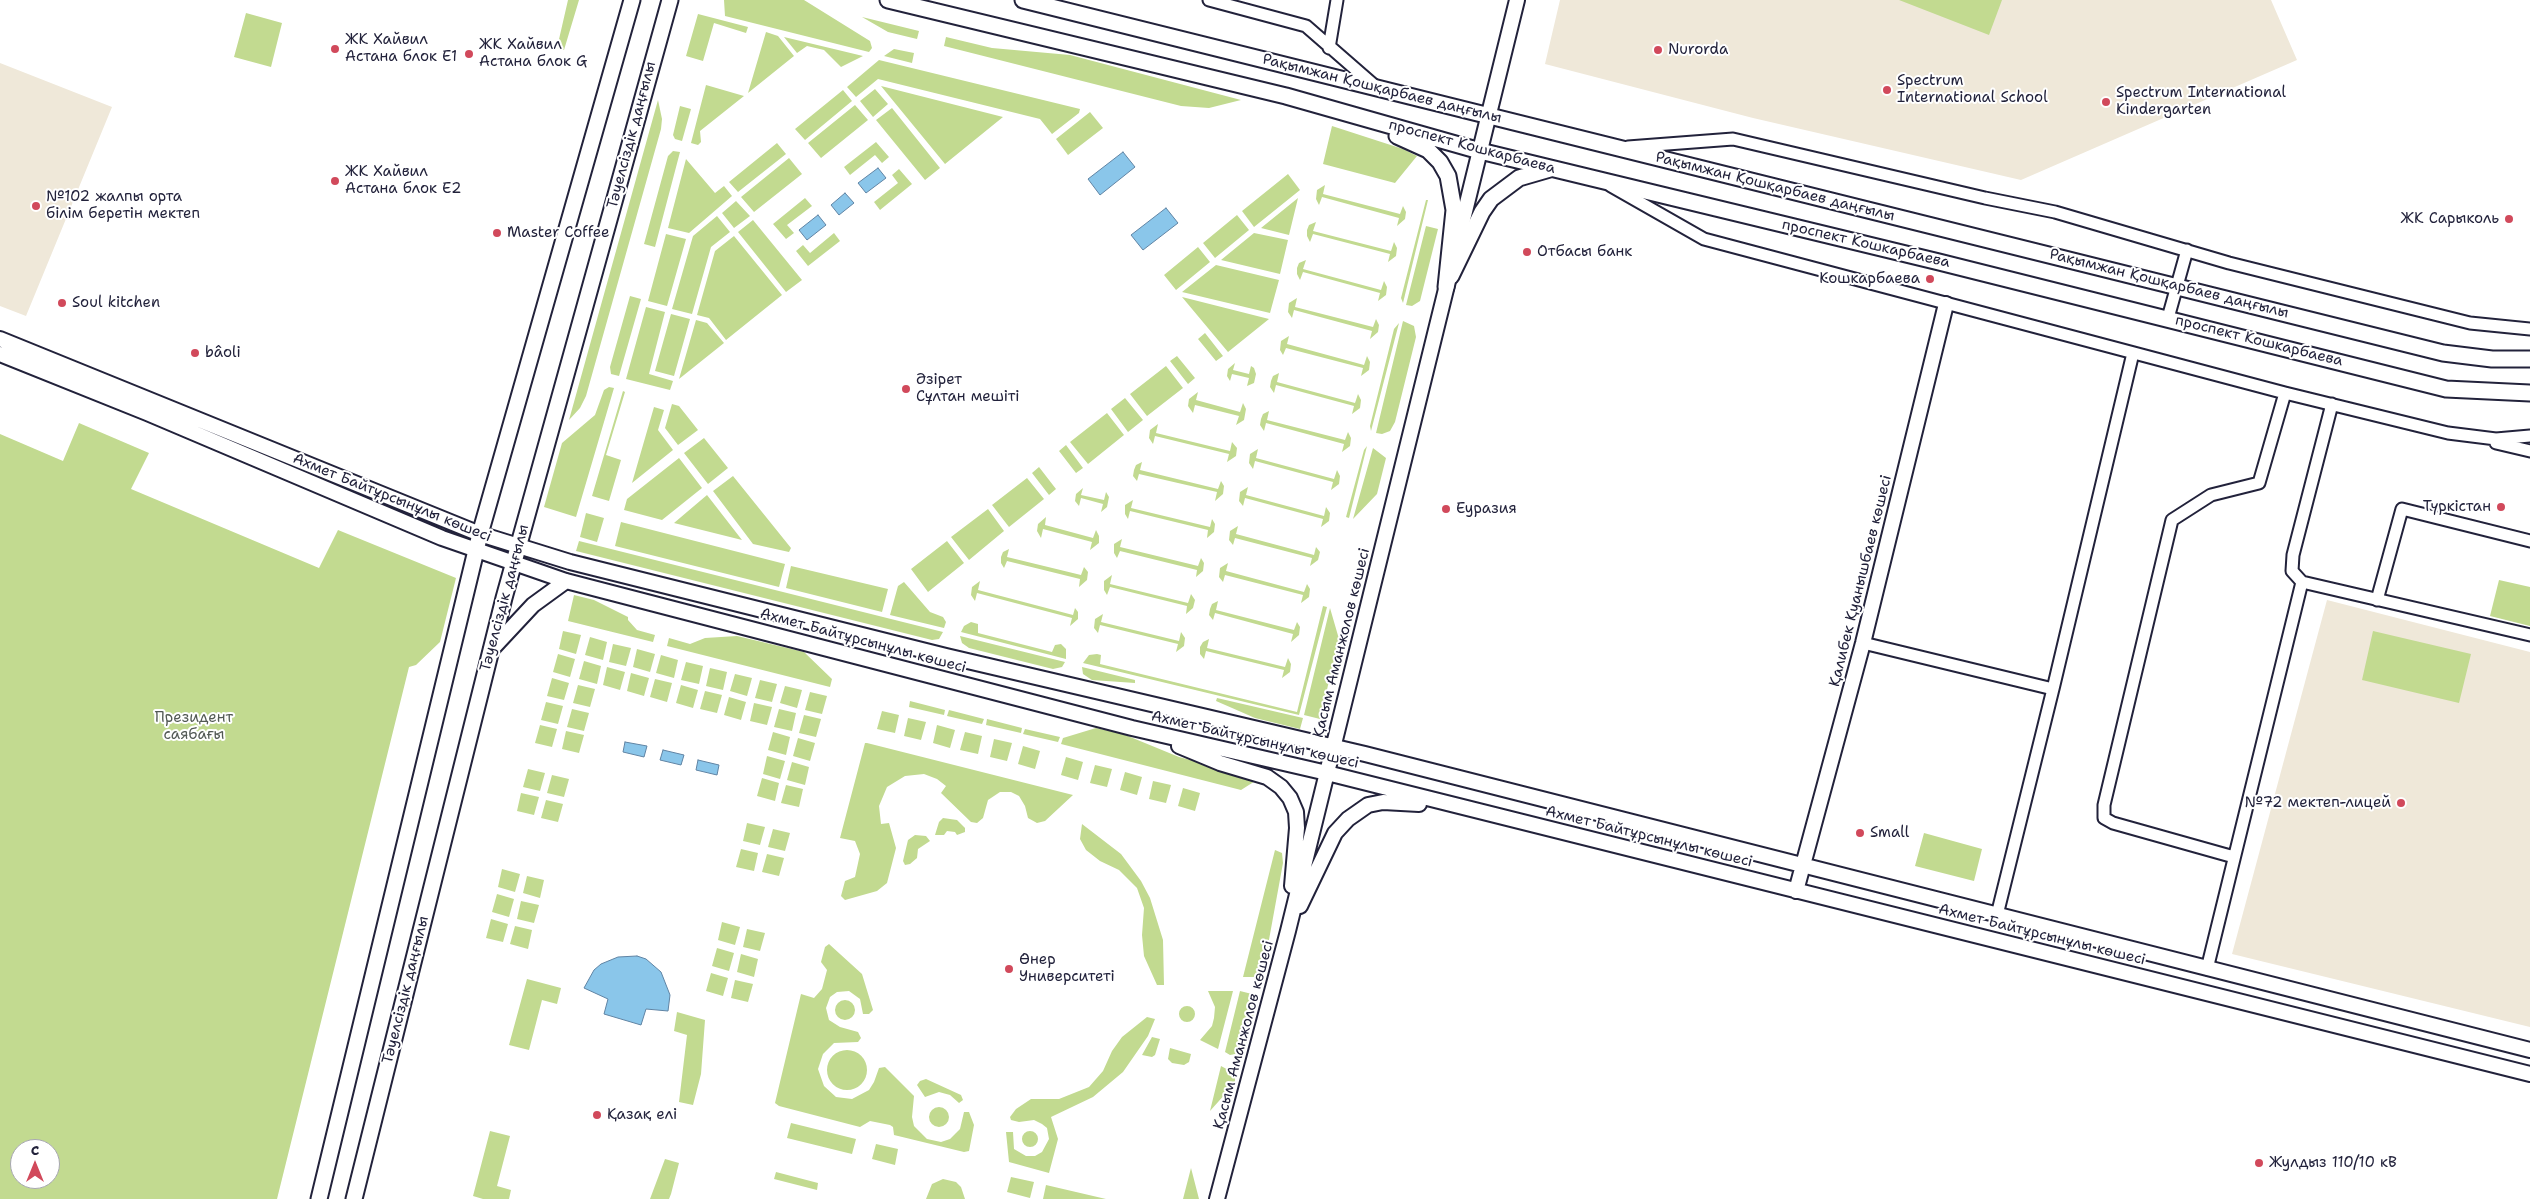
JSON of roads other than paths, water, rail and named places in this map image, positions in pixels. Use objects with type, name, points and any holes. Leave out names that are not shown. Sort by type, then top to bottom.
[{"type":"main road","points":[[319,1199],[480,534],[632,0]]},
{"type":"main road","name":"Тәуелсіздік даңғылы","points":[[354,1199],[518,547],[670,0]]},
{"type":"main road","name":"Рақымжан Қошқарбаев даңғылы","points":[[888,0],[1286,96]]},
{"type":"main road","name":"Рақымжан Қошқарбаев даңғылы","points":[[1023,0],[2443,353],[2492,359],[2530,359]]},
{"type":"main road","name":"проспект Кошкарбаева","points":[[1286,96],[1480,151],[2168,318],[2446,389],[2530,393]]},
{"type":"main road","points":[[1336,110],[1413,142],[1428,150],[1440,162],[1448,176],[1454,210],[1446,286]]},
{"type":"main road","points":[[1446,286],[1482,212],[1491,199],[1519,178],[1552,169]]},
{"type":"street","points":[[1209,0],[1306,26],[1377,88]]},
{"type":"street","points":[[1329,48],[1337,0]]},
{"type":"street","name":"Қасым Аманжолов көшесі","points":[[1217,1199],[1288,931],[1518,0]]},
{"type":"street","points":[[1618,148],[1733,139],[1985,198],[2055,212],[2187,250],[2470,324],[2530,329]]},
{"type":"street","points":[[1604,181],[1704,239],[2285,393],[2530,450]]},
{"type":"street","points":[[2168,318],[2187,250]]},
{"type":"street","name":"Қалибек Қуанышбаев көшесі","points":[[1796,891],[1863,643],[1946,304]]},
{"type":"street","name":"Ахмет Байтұрсынұлы көшесі","points":[[0,339],[480,534],[570,562],[946,656],[1334,747],[2530,1050]]},
{"type":"street","points":[[1997,915],[2133,353]]},
{"type":"street","name":"Ахмет Байтұрсынұлы көшесі","points":[[0,354],[147,412],[476,551],[566,581],[1132,728],[1327,773],[2530,1074]]},
{"type":"street","points":[[2234,857],[2113,823],[2104,818],[2104,805],[2172,520],[2211,495],[2260,483],[2285,393]]},
{"type":"street","points":[[2332,404],[2293,555],[2292,571],[2302,582],[2530,636]]},
{"type":"street","points":[[2455,433],[2496,439],[2530,436]]},
{"type":"street","points":[[2377,600],[2402,510],[2530,541]]},
{"type":"street","points":[[491,650],[533,605],[566,581]]},
{"type":"street","points":[[2207,969],[2302,582]]},
{"type":"street","points":[[1863,643],[2053,689]]},
{"type":"street","points":[[1132,728],[1220,763],[1267,777],[1281,787],[1290,798],[1296,812],[1297,828],[1288,931]]},
{"type":"street","points":[[1288,931],[1335,833],[1348,819],[1368,805],[1384,802],[1403,802],[1510,819]]},
{"type":"water","points":[[1123,152],[1135,167],[1100,195],[1088,179]]},
{"type":"water","points":[[878,168],[886,178],[866,193],[858,183]]},
{"type":"water","points":[[845,193],[854,203],[839,215],[831,205]]},
{"type":"water","points":[[1166,208],[1178,223],[1143,250],[1131,235]]},
{"type":"water","points":[[818,215],[826,225],[807,240],[799,230]]},
{"type":"water","points":[[625,742],[647,746],[644,757],[623,752]]},
{"type":"water","points":[[663,750],[684,755],[681,765],[660,760]]},
{"type":"water","points":[[698,760],[719,765],[717,775],[696,770]]},
{"type":"water","points":[[637,956],[646,959],[661,972],[670,995],[668,1011],[646,1009],[641,1025],[604,1014],[608,999],[584,988],[594,970],[601,964],[618,957]]},
{"type":"place","name":"ЖК Хайвил Астана блок E1","points":[[335,49]]},
{"type":"place","name":"Nurorda","points":[[1658,50]]},
{"type":"place","name":"ЖК Хайвил Астана блок G","points":[[469,54]]},
{"type":"place","name":"Spectrum International School","points":[[1887,90]]},
{"type":"place","name":"Spectrum International Kindergarten","points":[[2106,102]]},
{"type":"place","name":"ЖК Хайвил Астана блок E2","points":[[335,181]]},
{"type":"place","name":"№102 жалпы орта білім беретін мектеп","points":[[36,206]]},
{"type":"place","name":"ЖК Сарыколь","points":[[2509,219]]},
{"type":"place","name":"Master Coffee","points":[[497,233]]},
{"type":"place","name":"Отбасы банк","points":[[1527,252]]},
{"type":"place","name":"Кошкарбаева","points":[[1930,279]]},
{"type":"place","name":"Soul kitchen","points":[[62,303]]},
{"type":"place","name":"bâoli","points":[[195,353]]},
{"type":"place","name":"Әзірет Сұлтан мешіті","points":[[906,389]]},
{"type":"place","name":"Түркістан","points":[[2501,507]]},
{"type":"place","name":"Еуразия","points":[[1446,509]]},
{"type":"place","name":"№72 мектеп-лицей","points":[[2401,803]]},
{"type":"place","name":"Small","points":[[1860,833]]},
{"type":"place","name":"Өнер Университеті","points":[[1009,969]]},
{"type":"place","name":"Қазақ елі","points":[[597,1115]]},
{"type":"place","name":"Жулдыз 110/10 кВ","points":[[2259,1163]]},
{"type":"park label","name":"Президент саябағы","points":[[194,726]]}]
